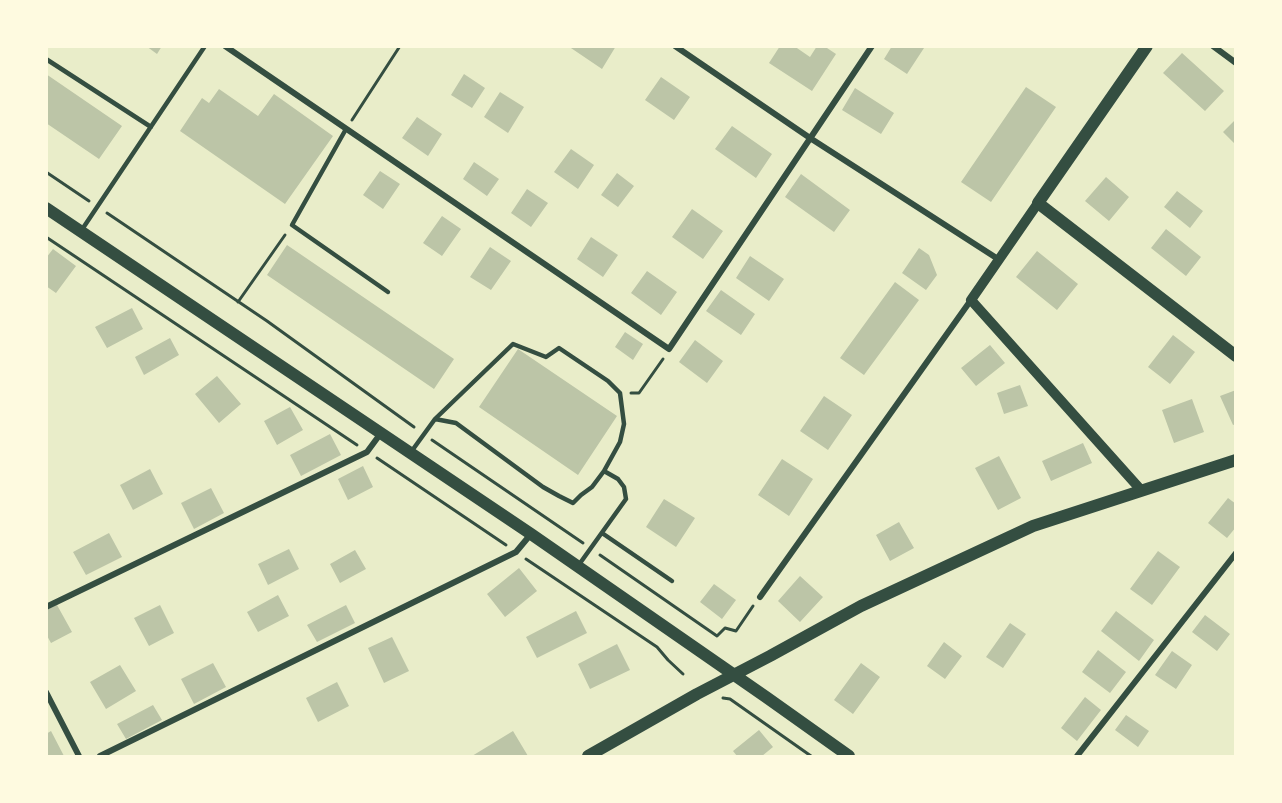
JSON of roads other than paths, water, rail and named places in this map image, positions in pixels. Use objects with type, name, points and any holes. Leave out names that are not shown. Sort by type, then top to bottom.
[{"type":"main road","points":[[1147,46],[1038,203],[1236,356]]},
{"type":"main road","points":[[46,208],[578,566],[849,756]]},
{"type":"main road","points":[[588,756],[697,693],[861,606],[1033,526],[1236,460]]},
{"type":"street","points":[[225,46],[669,349],[872,46]]},
{"type":"street","points":[[675,46],[810,138],[998,259]]},
{"type":"street","points":[[1213,46],[1236,63]]},
{"type":"street","points":[[760,597],[1038,203]]},
{"type":"street","points":[[971,300],[1141,490]]},
{"type":"street","points":[[46,607],[367,452],[381,433]]},
{"type":"street","points":[[100,756],[516,552],[531,534]]},
{"type":"street","points":[[1077,756],[1236,553]]},
{"type":"street","points":[[46,692],[79,756]]},
{"type":"lane","points":[[81,231],[205,46]]},
{"type":"lane","points":[[46,58],[151,127]]},
{"type":"lane","points":[[346,129],[292,225],[388,292]]},
{"type":"lane","points":[[411,453],[435,419],[513,344],[546,357],[560,348],[608,381],[620,393],[624,424],[620,442],[604,471],[592,487],[573,503],[543,487],[456,423],[435,419]]},
{"type":"lane","points":[[578,566],[626,500],[624,487],[618,479],[604,471]]},
{"type":"lane","points":[[602,533],[672,581]]}]
